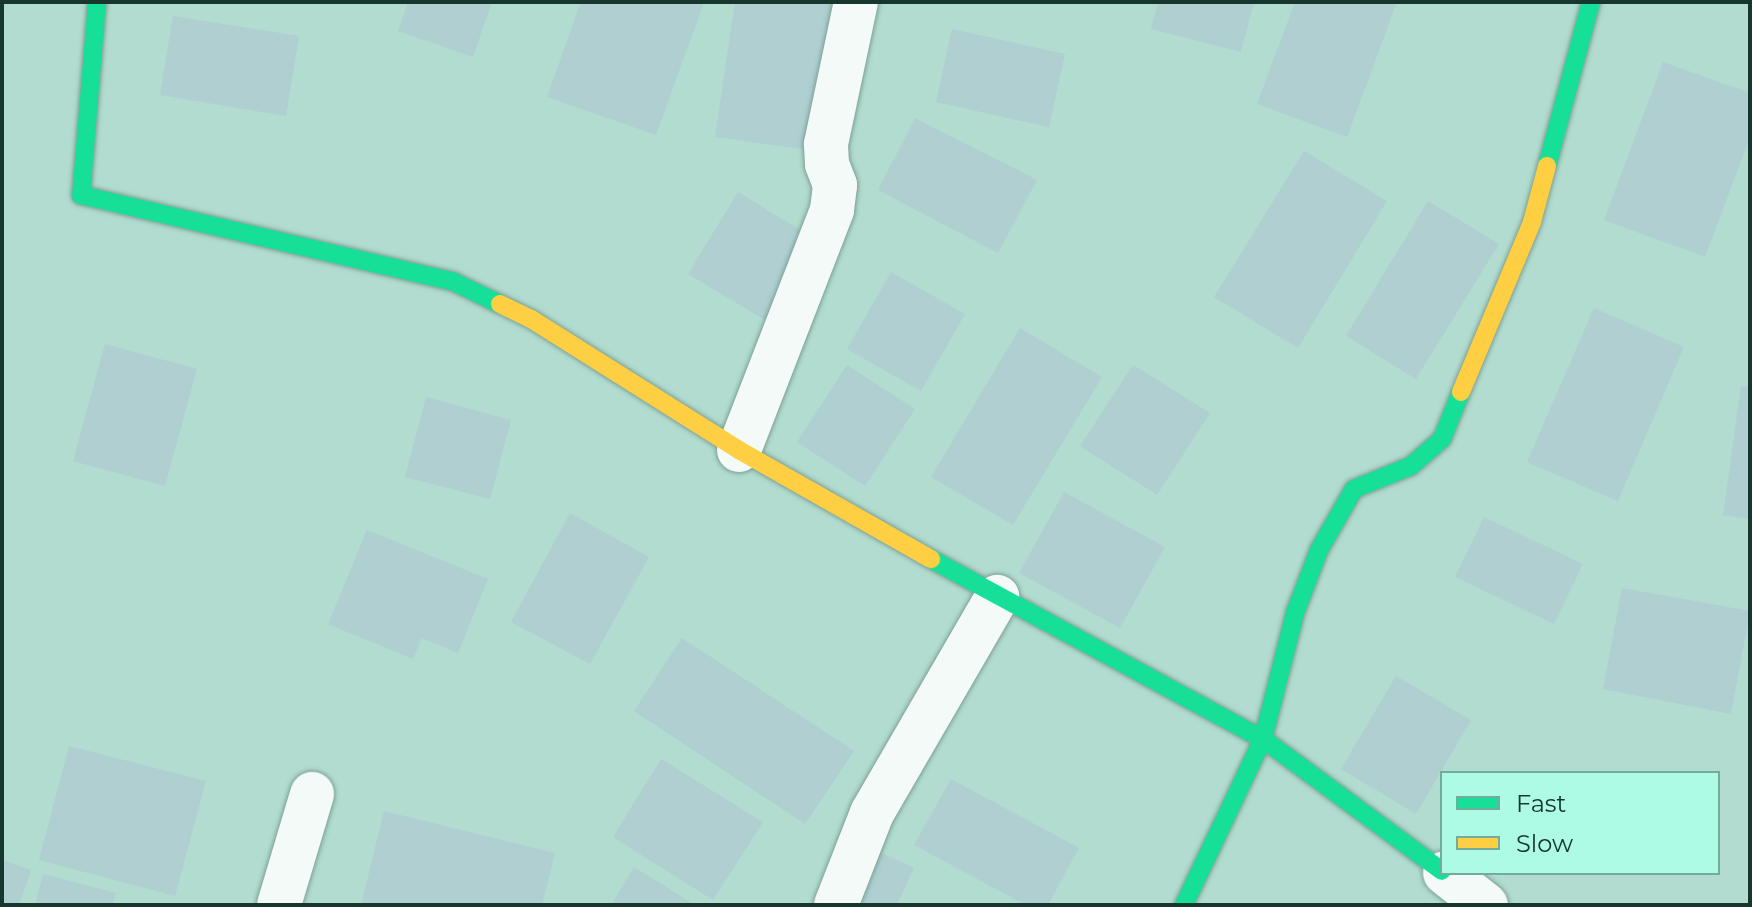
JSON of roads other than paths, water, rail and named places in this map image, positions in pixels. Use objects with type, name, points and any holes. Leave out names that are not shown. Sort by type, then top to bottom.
[{"type":"street","points":[[97,2],[81,195],[454,282],[531,319],[739,450],[997,597],[1263,739],[1440,870]]},
{"type":"street","points":[[739,450],[832,210],[835,185],[827,164],[826,144],[856,2]]},
{"type":"street","points":[[1184,905],[1263,739],[1295,613],[1319,550],[1354,489],[1411,466],[1442,439],[1532,222],[1591,2]]},
{"type":"street","points":[[836,905],[872,813],[997,597]]},
{"type":"street","points":[[279,905],[312,794]]},
{"type":"street","points":[[1447,875],[1486,905]]}]
